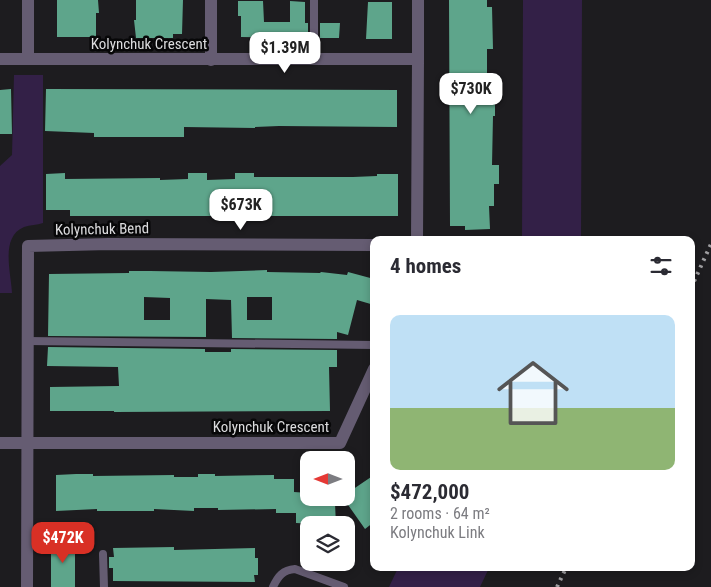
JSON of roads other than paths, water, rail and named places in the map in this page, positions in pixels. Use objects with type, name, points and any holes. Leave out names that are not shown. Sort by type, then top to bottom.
[{"type":"street","points":[[28,0],[28,59]]},
{"type":"street","points":[[211,0],[211,60]]},
{"type":"street","points":[[417,236],[418,0]]},
{"type":"street","name":"Kolynchuk Crescent","points":[[0,59],[418,59]]},
{"type":"street","name":"Kolynchuk Bend","points":[[27,587],[28,246],[108,244],[370,245]]},
{"type":"street","name":"Kolynchuk Crescent","points":[[0,443],[340,443],[370,377]]},
{"type":"lane","points":[[314,0],[314,60]]},
{"type":"lane","points":[[28,341],[370,345]]},
{"type":"lane","points":[[103,554],[104,587]]},
{"type":"lane","points":[[273,587],[277,577],[287,570],[295,569],[344,587]]},
{"type":"railway","points":[[695,279],[711,244]]},
{"type":"railway","points":[[557,587],[565,571]]}]
